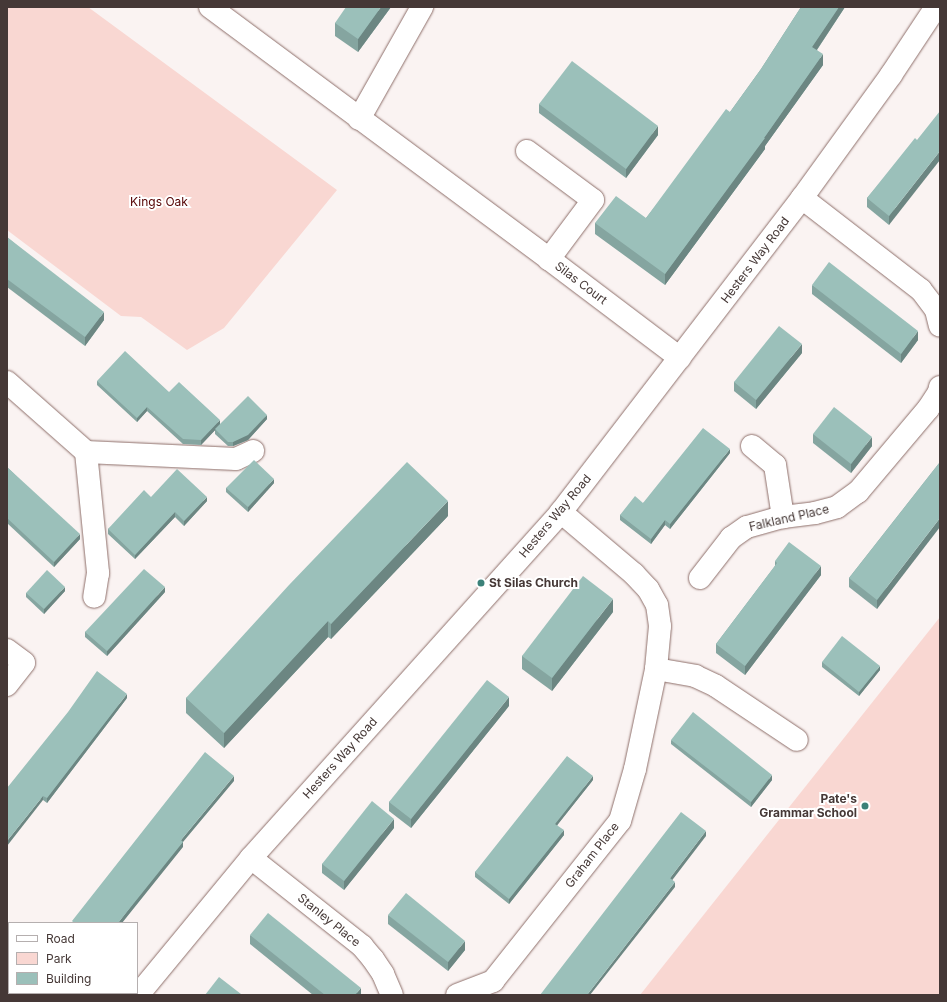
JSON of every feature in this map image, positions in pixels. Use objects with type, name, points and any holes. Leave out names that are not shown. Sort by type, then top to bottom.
[{"type":"street","points":[[210,7],[549,259]]},
{"type":"street","points":[[359,119],[422,7]]},
{"type":"street","name":"Hesters Way Road","points":[[138,995],[251,858],[561,512],[802,198],[891,75],[936,7]]},
{"type":"street","name":"Silas Court","points":[[527,151],[593,200],[549,259],[680,358]]},
{"type":"street","points":[[802,198],[921,290],[936,310],[940,326]]},
{"type":"street","points":[[7,382],[86,452],[236,459],[253,451]]},
{"type":"street","name":"Falkland Place","points":[[700,578],[731,538],[747,526],[837,506],[858,492],[928,409],[939,392],[940,387]]},
{"type":"street","points":[[752,446],[775,465],[783,517]]},
{"type":"street","points":[[86,452],[98,573],[94,597]]},
{"type":"street","name":"Graham Place","points":[[457,995],[493,981],[620,821],[635,770],[656,669],[660,626],[657,605],[648,589],[634,574],[561,512]]},
{"type":"street","points":[[7,650],[24,663],[7,685]]},
{"type":"street","points":[[656,669],[695,676],[716,686],[797,740]]},
{"type":"street","name":"Stanley Place","points":[[251,858],[362,946],[383,974],[392,995]]},
{"type":"green space","name":"Kings Oak","points":[[7,7],[88,7],[337,190],[224,328],[187,350],[141,317],[121,316],[7,230]]},
{"type":"green space","name":"Pate's Grammar School","points":[[940,617],[940,995],[640,995]]},
{"type":"building","points":[[346,7],[381,7],[358,39],[335,23]]},
{"type":"building","points":[[801,7],[839,7],[812,47],[823,54],[765,138],[665,274],[595,223],[616,196],[646,218],[726,109],[730,112],[761,69]]},
{"type":"building","points":[[572,61],[658,126],[626,169],[539,104]]},
{"type":"building","points":[[940,111],[940,151],[889,216],[867,198],[915,138],[917,140]]},
{"type":"building","points":[[7,237],[104,312],[85,337],[7,279]]},
{"type":"building","points":[[829,262],[918,331],[901,354],[812,285]]},
{"type":"building","points":[[779,326],[802,344],[756,400],[734,382]]},
{"type":"building","points":[[125,351],[169,392],[179,382],[220,420],[201,440],[183,439],[147,407],[137,418],[97,381]]},
{"type":"building","points":[[248,396],[267,415],[248,435],[233,442],[228,442],[215,429]]},
{"type":"building","points":[[834,407],[872,437],[851,464],[813,434]]},
{"type":"building","points":[[703,428],[730,449],[670,524],[665,520],[651,539],[620,515],[635,496],[643,503]]},
{"type":"building","points":[[254,460],[274,479],[248,507],[226,488]]},
{"type":"building","points":[[407,462],[448,501],[331,624],[328,621],[224,733],[186,698],[289,585]]},
{"type":"building","points":[[940,462],[940,518],[877,600],[849,578]]},
{"type":"building","points":[[7,467],[80,534],[54,562],[7,518]]},
{"type":"building","points":[[177,469],[207,497],[184,521],[175,512],[135,555],[108,529],[144,490],[151,497]]},
{"type":"building","points":[[789,542],[821,566],[745,666],[716,644],[777,563],[775,561]]},
{"type":"building","points":[[144,569],[165,587],[107,651],[85,632]]},
{"type":"building","points":[[47,570],[65,587],[44,609],[26,593]]},
{"type":"building","points":[[583,576],[613,599],[552,678],[522,656]]},
{"type":"building","points":[[842,636],[880,666],[859,692],[822,662]]},
{"type":"building","points":[[97,671],[127,694],[47,798],[43,796],[7,841],[7,788],[68,712]]},
{"type":"building","points":[[487,680],[509,697],[411,819],[389,802]]},
{"type":"building","points":[[693,712],[772,775],[751,802],[671,740]]},
{"type":"building","points":[[205,752],[234,776],[181,840],[183,842],[119,922],[72,921]]},
{"type":"building","points":[[567,756],[593,776],[555,824],[564,830],[509,899],[475,872]]},
{"type":"building","points":[[372,801],[394,819],[344,881],[322,864]]},
{"type":"building","points":[[681,812],[706,831],[670,878],[675,882],[587,995],[540,995]]},
{"type":"building","points":[[406,893],[465,941],[448,962],[388,915]]},
{"type":"building","points":[[268,913],[361,988],[355,995],[325,995],[250,935]]},
{"type":"building","points":[[219,977],[241,994],[241,995],[205,995]]},
{"type":"building","points":[[30,994],[65,994],[64,995]]},
{"type":"place","name":"St Silas Church","points":[[481,583]]},
{"type":"place","name":"Pate's Grammar School","points":[[865,806]]}]
